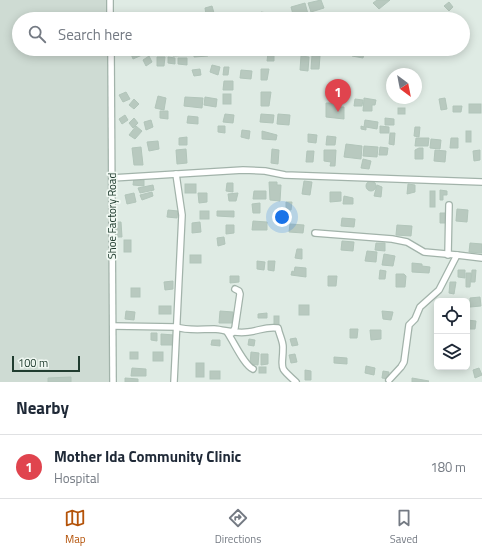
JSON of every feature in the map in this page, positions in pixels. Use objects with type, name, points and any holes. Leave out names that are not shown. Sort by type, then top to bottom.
[{"type":"street","points":[[110,0],[110,12]]},
{"type":"street","name":"Shoe Factory Road","points":[[111,56],[113,382]]},
{"type":"street","points":[[112,178],[243,170],[265,171],[285,175],[482,182]]},
{"type":"street","points":[[174,382],[182,216],[176,174]]},
{"type":"street","points":[[448,255],[449,205]]},
{"type":"street","points":[[315,233],[400,240],[407,242],[424,252],[482,258]]},
{"type":"street","points":[[389,380],[404,362],[408,325],[415,319],[420,307],[439,290],[457,255]]},
{"type":"street","points":[[230,333],[235,328],[240,294],[239,290],[235,289]]},
{"type":"street","points":[[112,326],[176,328],[185,330],[215,329],[230,333],[249,332],[269,327],[278,328],[283,346],[281,365],[285,373],[296,382]]},
{"type":"street","points":[[230,333],[248,366],[253,369]]},
{"type":"shaded area","points":[[0,0],[109,0],[109,12],[12,12],[12,56],[110,56],[113,382],[0,382]]},
{"type":"building","points":[[321,0],[324,8],[311,12],[308,3]]},
{"type":"building","points":[[377,0],[390,0],[379,9],[373,3]]},
{"type":"building","points":[[449,2],[453,7],[449,11],[444,6]]},
{"type":"building","points":[[305,3],[307,12],[292,12],[291,7]]},
{"type":"building","points":[[212,6],[214,12],[206,12],[205,8]]},
{"type":"building","points":[[132,56],[140,56],[133,59]]},
{"type":"building","points":[[149,56],[152,62],[146,66],[143,60]]},
{"type":"building","points":[[268,56],[274,56],[274,61],[267,61]]},
{"type":"building","points":[[301,56],[309,57],[308,71],[300,70]]},
{"type":"building","points":[[312,56],[320,56],[319,69],[311,69]]},
{"type":"building","points":[[352,56],[363,56],[363,58]]},
{"type":"building","points":[[157,57],[165,57],[164,66],[157,66]]},
{"type":"building","points":[[168,57],[175,58],[175,64],[168,63]]},
{"type":"building","points":[[178,58],[187,58],[187,65],[178,64]]},
{"type":"building","points":[[212,65],[220,67],[218,75],[210,72]]},
{"type":"building","points":[[224,67],[229,67],[228,75],[223,75]]},
{"type":"building","points":[[200,69],[201,75],[194,76],[192,70]]},
{"type":"building","points":[[261,69],[269,69],[267,80],[261,80]]},
{"type":"building","points":[[241,70],[252,71],[251,79],[240,78]]},
{"type":"building","points":[[224,81],[233,81],[233,90],[223,90]]},
{"type":"building","points":[[126,92],[130,99],[123,102],[119,95]]},
{"type":"building","points":[[261,92],[271,92],[269,106],[261,106]]},
{"type":"building","points":[[223,94],[231,94],[231,104],[223,104]]},
{"type":"building","points":[[158,96],[166,98],[164,110],[155,108]]},
{"type":"building","points":[[185,97],[203,98],[202,108],[184,106]]},
{"type":"building","points":[[205,97],[217,99],[216,107],[204,105]]},
{"type":"building","points":[[364,98],[376,100],[375,105],[372,105],[372,111],[363,111]]},
{"type":"building","points":[[445,98],[447,109],[441,110],[439,99]]},
{"type":"building","points":[[134,99],[139,104],[134,109],[129,105]]},
{"type":"building","points":[[355,99],[363,100],[362,106],[354,106]]},
{"type":"building","points":[[326,103],[337,103],[337,107],[344,107],[344,119],[326,117]]},
{"type":"building","points":[[469,104],[481,104],[481,113],[469,113]]},
{"type":"building","points":[[453,106],[462,106],[461,112],[453,112]]},
{"type":"building","points":[[398,108],[405,108],[405,114],[398,114]]},
{"type":"building","points":[[160,111],[168,111],[168,119],[160,118]]},
{"type":"building","points":[[225,114],[234,115],[233,123],[223,122]]},
{"type":"building","points":[[261,114],[274,115],[273,123],[260,122]]},
{"type":"building","points":[[278,114],[290,115],[289,125],[277,124]]},
{"type":"building","points":[[125,115],[128,120],[122,124],[119,119]]},
{"type":"building","points":[[188,116],[198,117],[198,124],[187,123]]},
{"type":"building","points":[[134,118],[138,123],[133,128],[129,123]]},
{"type":"building","points":[[385,118],[394,119],[394,125],[385,125]]},
{"type":"building","points":[[151,120],[153,127],[146,130],[144,122]]},
{"type":"building","points":[[365,120],[378,122],[377,129],[366,127],[366,130],[361,129],[361,126],[364,127]]},
{"type":"building","points":[[136,126],[142,131],[135,139],[129,135]]},
{"type":"building","points":[[218,126],[225,126],[225,133],[218,132]]},
{"type":"building","points":[[380,126],[389,127],[389,133],[380,133]]},
{"type":"building","points":[[415,127],[420,127],[419,137],[414,136]]},
{"type":"building","points":[[242,130],[250,131],[249,139],[241,137]]},
{"type":"building","points":[[262,131],[277,135],[276,140],[262,139]]},
{"type":"building","points":[[466,131],[471,131],[471,142],[466,142]]},
{"type":"building","points":[[390,133],[395,133],[394,145],[389,144]]},
{"type":"building","points":[[308,134],[317,135],[316,143],[308,142]]},
{"type":"building","points":[[327,136],[336,137],[335,145],[326,145]]},
{"type":"building","points":[[187,137],[187,145],[179,145],[179,138]]},
{"type":"building","points":[[416,138],[429,138],[428,146],[415,146]]},
{"type":"building","points":[[451,138],[458,138],[458,148],[450,148]]},
{"type":"building","points":[[431,139],[441,140],[440,149],[430,148]]},
{"type":"building","points":[[158,141],[159,149],[149,151],[147,142]]},
{"type":"building","points":[[346,144],[362,146],[361,159],[344,157]]},
{"type":"building","points":[[364,146],[378,147],[377,157],[363,156]]},
{"type":"building","points":[[141,147],[143,165],[134,165],[132,148]]},
{"type":"building","points":[[380,147],[388,148],[387,155],[379,155]]},
{"type":"building","points":[[423,148],[423,159],[415,159],[415,150]]},
{"type":"building","points":[[186,149],[187,163],[177,164],[176,150]]},
{"type":"building","points":[[272,149],[279,150],[278,164],[271,163]]},
{"type":"building","points":[[324,150],[336,150],[335,166],[330,166],[331,162],[324,161]]},
{"type":"building","points":[[435,150],[446,151],[445,162],[434,161]]},
{"type":"building","points":[[480,150],[480,160],[474,161],[473,151]]},
{"type":"building","points":[[307,151],[314,151],[313,162],[306,162]]},
{"type":"building","points":[[363,159],[371,161],[369,169],[361,168]]},
{"type":"building","points":[[134,177],[144,177],[144,186],[133,185]]},
{"type":"building","points":[[304,181],[312,182],[310,195],[302,194]]},
{"type":"building","points":[[369,181],[373,181],[376,186],[373,191],[369,191],[366,188],[366,184]]},
{"type":"building","points":[[269,182],[277,182],[277,185],[281,185],[280,201],[270,200]]},
{"type":"building","points":[[227,183],[233,183],[233,192],[226,191]]},
{"type":"building","points":[[185,184],[196,184],[196,193],[185,193]]},
{"type":"building","points":[[408,184],[415,185],[415,192],[407,194]]},
{"type":"building","points":[[153,185],[154,190],[140,193],[138,188]]},
{"type":"building","points":[[377,185],[382,187],[381,197],[374,196]]},
{"type":"building","points":[[440,190],[447,191],[447,195],[443,195],[443,200],[440,200]]},
{"type":"building","points":[[254,191],[266,191],[266,199],[253,199]]},
{"type":"building","points":[[430,191],[435,191],[435,207],[430,207]]},
{"type":"building","points":[[152,192],[153,196],[142,200],[140,195]]},
{"type":"building","points":[[330,192],[341,192],[341,201],[330,202]]},
{"type":"building","points":[[134,193],[136,202],[127,204],[125,195]]},
{"type":"building","points":[[198,193],[207,193],[207,202],[199,203]]},
{"type":"building","points":[[238,193],[236,201],[229,201],[228,194]]},
{"type":"building","points":[[344,196],[353,198],[353,204],[343,204]]},
{"type":"building","points":[[286,202],[292,202],[291,210],[286,210]]},
{"type":"building","points":[[260,203],[260,213],[253,213],[252,204]]},
{"type":"building","points":[[457,209],[468,210],[467,222],[456,221]]},
{"type":"building","points":[[168,210],[178,211],[177,218],[167,217]]},
{"type":"building","points":[[200,211],[209,211],[209,219],[200,219]]},
{"type":"building","points":[[217,211],[234,211],[234,217],[217,216]]},
{"type":"building","points":[[440,213],[448,213],[449,223],[440,223]]},
{"type":"building","points":[[342,218],[355,219],[354,227],[341,226]]},
{"type":"building","points":[[253,221],[267,222],[267,230],[252,230]]},
{"type":"building","points":[[115,222],[121,222],[122,237],[116,237]]},
{"type":"building","points":[[200,222],[201,232],[192,233],[192,223]]},
{"type":"building","points":[[290,224],[304,225],[303,233],[289,232]]},
{"type":"building","points":[[226,225],[234,225],[234,233],[226,234]]},
{"type":"building","points":[[397,225],[412,226],[411,236],[396,235]]},
{"type":"building","points":[[224,237],[225,244],[218,246],[217,238]]},
{"type":"building","points":[[124,240],[131,240],[131,252],[124,252]]},
{"type":"building","points":[[342,241],[354,242],[353,251],[341,250]]},
{"type":"building","points":[[376,243],[385,243],[385,251],[375,250]]},
{"type":"building","points":[[470,243],[482,244],[482,253],[469,252]]},
{"type":"building","points":[[297,249],[302,249],[302,259],[295,258]]},
{"type":"building","points":[[367,251],[377,252],[376,262],[365,261]]},
{"type":"building","points":[[384,254],[395,256],[393,266],[382,265]]},
{"type":"building","points":[[190,255],[201,255],[201,263],[190,263]]},
{"type":"building","points":[[257,261],[265,262],[264,270],[257,269]]},
{"type":"building","points":[[268,261],[275,261],[274,271],[268,270]]},
{"type":"building","points":[[412,263],[430,267],[429,273],[412,272]]},
{"type":"building","points":[[295,267],[306,268],[306,277],[291,275],[292,271],[294,272]]},
{"type":"building","points":[[380,270],[386,271],[385,279],[379,279]]},
{"type":"building","points":[[458,270],[465,270],[465,278],[458,277]]},
{"type":"building","points":[[472,270],[476,270],[475,282],[471,282]]},
{"type":"building","points":[[466,273],[471,273],[470,287],[466,287]]},
{"type":"building","points":[[396,274],[404,274],[406,276],[405,287],[396,287]]},
{"type":"building","points":[[230,276],[239,276],[239,282],[230,283]]},
{"type":"building","points":[[328,276],[337,276],[336,286],[328,286]]},
{"type":"building","points":[[173,281],[173,289],[165,290],[164,282]]},
{"type":"building","points":[[450,282],[456,282],[454,294],[449,293]]},
{"type":"building","points":[[131,288],[140,288],[140,297],[131,297]]},
{"type":"building","points":[[480,297],[481,306],[470,307],[470,298]]},
{"type":"building","points":[[299,305],[309,305],[309,315],[299,315]]},
{"type":"building","points":[[159,306],[171,306],[171,314],[159,314]]},
{"type":"building","points":[[126,311],[135,312],[134,320],[125,319]]},
{"type":"building","points":[[220,311],[233,312],[232,323],[219,323]]},
{"type":"building","points":[[382,311],[393,312],[391,320],[383,319]]},
{"type":"building","points":[[267,313],[267,318],[258,318],[258,314]]},
{"type":"building","points":[[274,316],[279,316],[279,325],[274,325]]},
{"type":"building","points":[[470,320],[476,321],[475,329],[470,329]]},
{"type":"building","points":[[350,329],[358,329],[357,338],[350,338]]},
{"type":"building","points":[[370,330],[381,330],[381,339],[371,340]]},
{"type":"building","points":[[151,333],[157,333],[157,341],[151,340]]},
{"type":"building","points":[[161,334],[174,335],[173,345],[161,345]]},
{"type":"building","points":[[296,338],[298,345],[292,346],[290,339]]},
{"type":"building","points":[[249,339],[255,340],[254,346],[248,345]]},
{"type":"building","points":[[212,340],[220,340],[220,346],[211,345]]},
{"type":"building","points":[[130,352],[138,352],[138,359],[130,359]]},
{"type":"building","points":[[153,352],[163,352],[163,361],[153,361]]},
{"type":"building","points":[[251,352],[259,353],[258,365],[250,364]]},
{"type":"building","points":[[261,354],[268,354],[268,364],[261,365]]},
{"type":"building","points":[[295,354],[297,362],[291,363],[289,355]]},
{"type":"building","points":[[334,357],[347,358],[347,364],[334,363]]},
{"type":"building","points":[[196,363],[204,363],[204,377],[196,377]]},
{"type":"building","points":[[366,366],[375,368],[374,375],[365,373]]},
{"type":"building","points":[[259,367],[266,367],[266,373],[259,373]]},
{"type":"building","points":[[132,368],[146,369],[146,376],[131,376]]},
{"type":"building","points":[[479,368],[482,375],[475,378],[473,370]]},
{"type":"building","points":[[305,370],[311,371],[311,380],[305,380]]},
{"type":"building","points":[[210,371],[220,371],[220,379],[210,379]]},
{"type":"building","points":[[383,371],[389,372],[388,379],[382,378]]},
{"type":"building","points":[[71,377],[71,382],[48,382],[48,378]]},
{"type":"building","points":[[125,378],[138,379],[138,382],[125,382]]},
{"type":"building","points":[[412,378],[429,381],[412,382]]},
{"type":"place","name":"Mother Ida Community Clinic","points":[[338,112]]}]
